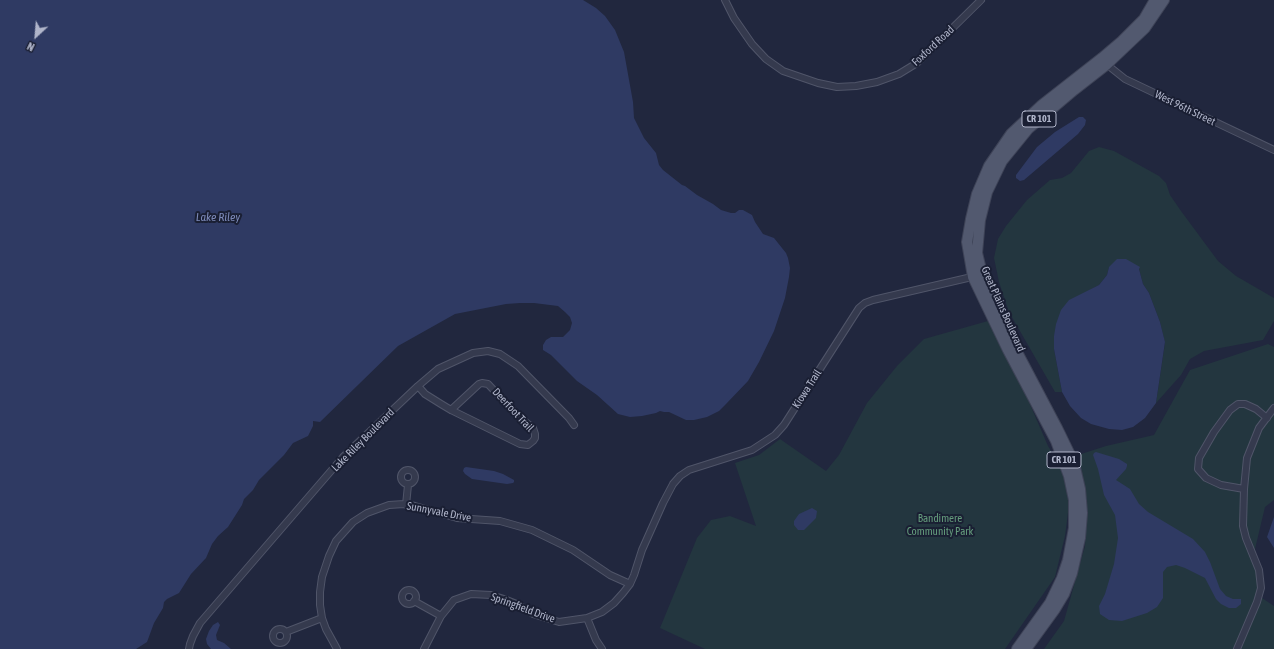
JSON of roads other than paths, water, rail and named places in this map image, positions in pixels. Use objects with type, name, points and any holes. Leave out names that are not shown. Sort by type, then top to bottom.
[{"type":"main road","name":"Great Plains Boulevard","points":[[1104,62],[1144,19],[1155,0]]},
{"type":"main road","name":"Great Plains Boulevard","points":[[1017,649],[1050,604],[1062,578],[1068,560],[1074,528],[1074,500],[1069,476],[1056,442],[1008,350],[978,275],[977,252],[980,220],[987,192],[1002,161],[1028,129],[1145,28],[1164,0]]},
{"type":"main road","name":"Great Plains Boulevard","points":[[978,275],[1074,463],[1080,489],[1082,513],[1080,538],[1072,573],[1064,594],[1055,609],[1026,649]]},
{"type":"street","name":"Foxford Road","points":[[725,0],[734,18],[752,44],[766,60],[783,71],[802,78],[818,83],[842,87],[877,82],[899,74],[917,62],[981,0]]},
{"type":"street","name":"West 96th Street","points":[[1104,62],[1125,79],[1274,150]]},
{"type":"street","name":"Kiowa Trail","points":[[650,532],[663,503],[680,476],[688,470],[752,450],[775,435],[784,425],[855,313],[866,303],[903,292],[978,275]]},
{"type":"street","name":"Lake Riley Boulevard","points":[[190,649],[193,636],[200,623],[343,457],[438,369],[473,353],[488,351],[500,354],[518,366],[574,425]]},
{"type":"street","name":"Deerfoot Trail","points":[[418,386],[431,399],[451,410],[520,444],[528,445],[535,438],[534,428],[520,418],[488,384],[479,384],[451,410]]},
{"type":"street","points":[[1244,490],[1221,485],[1206,478],[1198,469],[1199,458],[1214,432],[1230,410],[1238,404],[1245,404],[1256,409],[1266,418]]},
{"type":"street","points":[[1237,649],[1257,602],[1261,588],[1259,570],[1246,538],[1243,526],[1247,458],[1259,428],[1274,408]]},
{"type":"street","points":[[406,505],[408,484]]},
{"type":"street","name":"Sunnyvale Drive","points":[[337,649],[322,618],[320,592],[322,576],[329,556],[336,541],[353,522],[367,513],[389,505],[415,506],[458,518],[500,521],[532,530],[573,550],[610,575],[630,584]]},
{"type":"street","name":"Springfield Drive","points":[[424,649],[441,616],[454,600],[471,594],[491,595],[504,599],[519,605],[533,614],[549,620],[560,622],[588,618],[602,612],[614,603],[630,584],[650,532]]},
{"type":"street","points":[[414,601],[441,616]]},
{"type":"street","points":[[286,632],[322,618]]},
{"type":"street","points":[[588,618],[592,630],[602,649]]},
{"type":"water","name":"Lake Riley","points":[[0,0],[583,0],[605,16],[615,30],[624,52],[633,102],[634,118],[644,138],[656,153],[659,165],[663,170],[682,185],[721,210],[735,213],[739,210],[743,210],[752,215],[763,234],[774,238],[786,253],[790,268],[789,277],[785,298],[774,331],[748,381],[726,404],[719,411],[707,417],[686,420],[669,412],[660,411],[642,416],[630,417],[618,414],[597,395],[577,381],[551,355],[543,350],[543,345],[546,340],[551,337],[563,337],[570,330],[572,323],[570,317],[558,306],[534,303],[506,304],[455,314],[398,346],[320,422],[313,421],[313,426],[308,436],[293,443],[284,455],[259,480],[253,490],[244,499],[242,505],[228,527],[212,544],[206,558],[191,574],[179,593],[164,602],[163,608],[154,623],[147,642],[136,649],[0,649]]},
{"type":"water","points":[[1079,117],[1083,117],[1086,120],[1085,125],[1078,134],[1024,180],[1020,181],[1016,178],[1016,175],[1037,147],[1055,132]]},
{"type":"water","points":[[1117,259],[1126,259],[1140,267],[1139,269],[1143,284],[1149,293],[1160,322],[1165,342],[1156,403],[1145,418],[1133,427],[1122,430],[1109,429],[1091,424],[1081,418],[1070,406],[1062,392],[1054,349],[1056,324],[1061,310],[1069,300],[1099,285],[1107,275],[1109,267]]},
{"type":"water","points":[[1096,452],[1119,459],[1127,464],[1126,469],[1116,480],[1130,489],[1139,504],[1148,512],[1193,539],[1205,552],[1220,589],[1226,596],[1233,599],[1241,599],[1241,604],[1236,608],[1229,608],[1221,604],[1216,599],[1205,578],[1176,565],[1167,567],[1163,572],[1163,598],[1157,607],[1147,613],[1122,621],[1109,620],[1100,614],[1099,606],[1105,594],[1114,564],[1118,538],[1115,515],[1104,495],[1093,455]]},
{"type":"water","points":[[466,467],[494,471],[514,480],[514,482],[507,484],[472,479],[463,471]]},
{"type":"water","points":[[812,508],[817,511],[816,518],[804,530],[798,530],[794,525],[794,521],[799,514]]},
{"type":"water","points":[[1274,517],[1274,548],[1267,537]]},
{"type":"water","points":[[218,622],[220,625],[216,635],[217,640],[224,643],[231,649],[211,649],[207,644],[206,639],[209,631],[213,625]]},
{"type":"park label","name":"Bandimere Community Park","points":[[940,525]]}]
